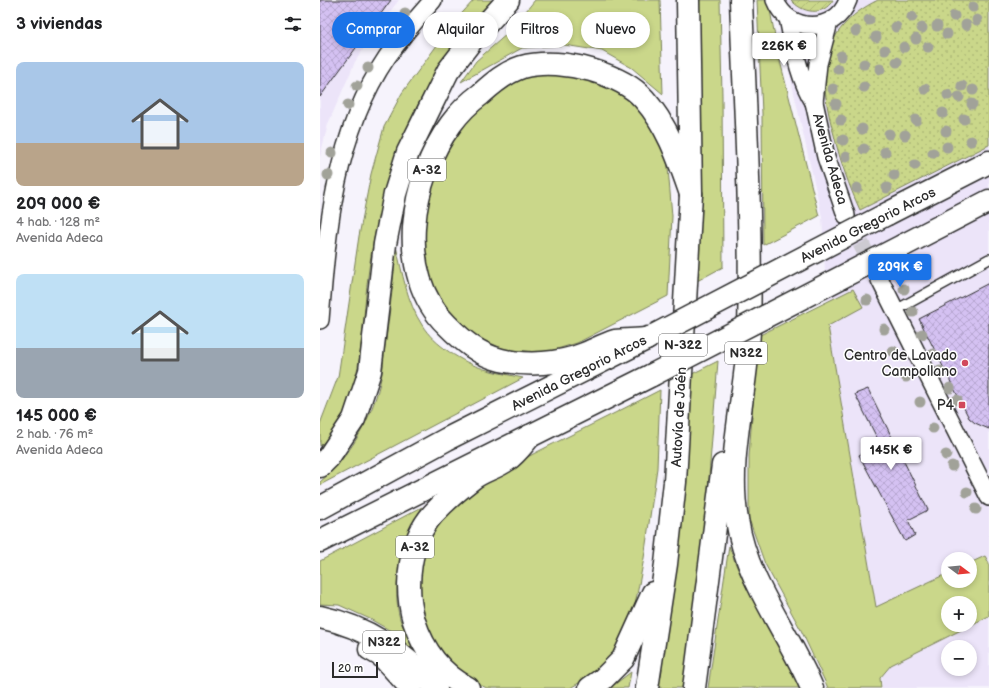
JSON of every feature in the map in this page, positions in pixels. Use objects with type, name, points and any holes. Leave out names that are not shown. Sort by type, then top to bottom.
[{"type":"main road","name":"A-32","points":[[320,466],[328,458],[354,419],[370,371],[385,244],[395,194],[408,152],[448,71],[472,40],[508,0]]},
{"type":"main road","name":"Autovía de Jaén","points":[[647,688],[666,564],[675,482],[691,194],[688,0]]},
{"type":"main road","points":[[694,688],[722,478],[732,363],[737,250],[734,0]]},
{"type":"main road","name":"N322","points":[[741,0],[749,243],[749,332],[736,445],[734,485],[737,520],[745,554],[757,584],[804,668],[812,688]]},
{"type":"main road","name":"A-32","points":[[650,337],[614,342],[581,355],[556,361],[525,364],[499,360],[476,350],[457,335],[436,315],[426,298],[418,276],[414,245],[414,216],[422,183],[433,156],[451,124],[473,100],[497,80],[522,67],[546,64],[578,66],[601,73],[625,85],[643,98],[671,139],[691,194]]},
{"type":"main road","name":"Avenida Gregorio Arcos","points":[[320,508],[447,439],[650,337],[989,162]]},
{"type":"main road","points":[[320,541],[652,375],[989,202]]},
{"type":"main road","name":"A-32","points":[[468,688],[456,682],[434,661],[419,638],[409,594],[410,564],[418,539],[433,514],[473,478],[508,460],[530,436]]},
{"type":"main road","points":[[590,688],[603,679],[623,659],[666,564]]},
{"type":"main road","name":"N322","points":[[320,618],[382,656],[411,688]]},
{"type":"main road","name":"N322","points":[[320,618],[356,628],[381,640],[418,668],[436,688]]},
{"type":"street","points":[[320,308],[331,212],[340,162],[352,128],[369,88],[386,58],[407,30],[433,0]]},
{"type":"street","points":[[775,0],[779,8],[788,18],[795,23],[808,26],[822,25],[829,22],[839,15],[850,2]]},
{"type":"street","name":"Avenida Adeca","points":[[788,18],[803,82],[814,102],[826,157],[846,216]]},
{"type":"street","name":"Avenida Adeca","points":[[814,102],[818,64],[829,22]]},
{"type":"street","points":[[880,280],[989,497]]},
{"type":"street","points":[[976,471],[989,484]]},
{"type":"lane","points":[[896,310],[989,259]]},
{"type":"shaded area","points":[[320,0],[399,0],[390,12],[332,12],[332,48],[364,48],[355,62],[328,124],[320,157]]},
{"type":"shaded area","points":[[773,0],[989,0],[989,688],[882,688],[876,607],[828,326],[822,217]]},
{"type":"green space","points":[[474,0],[492,0],[481,12],[463,12]]},
{"type":"green space","points":[[535,0],[660,0],[663,94],[632,68],[602,51],[583,48],[650,48],[650,12],[581,12],[581,48],[573,46],[573,12],[525,12]]},
{"type":"green space","points":[[697,0],[720,0],[723,267],[697,281],[700,157]]},
{"type":"green space","points":[[757,0],[768,0],[779,57],[819,216],[763,245],[762,113]]},
{"type":"green space","points":[[791,0],[833,0],[824,9],[812,11],[801,8]]},
{"type":"green space","points":[[878,0],[989,0],[989,145],[860,210],[852,192],[836,145],[829,114],[825,75],[827,57],[833,41],[843,26],[858,12]]},
{"type":"green space","points":[[506,35],[506,48],[522,48],[461,82],[476,61],[491,48],[498,48],[498,42]]},
{"type":"green space","points":[[435,48],[452,48],[418,104],[394,161],[376,228],[368,276],[358,367],[353,389],[345,411],[334,430],[320,446],[320,424],[338,377],[359,236],[371,174],[384,127],[402,93]]},
{"type":"green space","points":[[575,72],[631,98],[654,125],[667,156],[672,216],[668,296],[577,343],[547,352],[513,353],[479,338],[453,320],[432,291],[424,259],[422,222],[427,193],[454,136],[473,113],[515,80],[542,73]]},
{"type":"green space","points":[[396,246],[412,307],[427,332],[449,352],[467,362],[494,372],[523,378],[320,485],[320,482],[332,471],[353,445],[362,430],[375,399],[383,367]]},
{"type":"green space","points":[[853,289],[863,307],[828,326],[876,607],[941,576],[941,588],[977,588],[977,560],[985,556],[989,563],[989,616],[977,622],[977,596],[941,596],[941,632],[957,632],[891,665],[880,678],[881,688],[828,688],[801,630],[765,564],[749,519],[749,456],[758,336]]},
{"type":"green space","points":[[718,361],[706,514],[687,664],[682,688],[657,688],[678,532],[692,374]]},
{"type":"green space","points":[[660,390],[657,468],[644,558],[632,621],[617,653],[595,674],[570,688],[487,688],[465,676],[455,668],[437,648],[422,613],[419,593],[420,562],[430,533],[442,517],[457,503],[474,489],[494,476],[514,464]]},
{"type":"green space","points":[[422,507],[405,547],[398,576],[397,591],[397,605],[400,619],[420,657],[391,631],[370,619],[339,605],[320,604],[320,561]]},
{"type":"green space","points":[[729,546],[753,601],[802,688],[708,688]]},
{"type":"green space","points":[[631,672],[628,688],[610,688]]},
{"type":"building","points":[[320,0],[391,0],[382,12],[332,12],[332,48],[356,48],[320,97]]},
{"type":"building","name":"Centro de Lavado Campollano","points":[[989,283],[989,429],[975,423],[969,418],[919,319]]},
{"type":"building","points":[[868,389],[928,510],[908,520],[915,535],[905,541],[859,455],[880,444],[855,394]]},
{"type":"tunnel","points":[[849,221],[880,280]]},
{"type":"place","name":"Centro de Lavado Campollano","points":[[965,363]]},
{"type":"place","name":"P4","points":[[962,405]]}]
